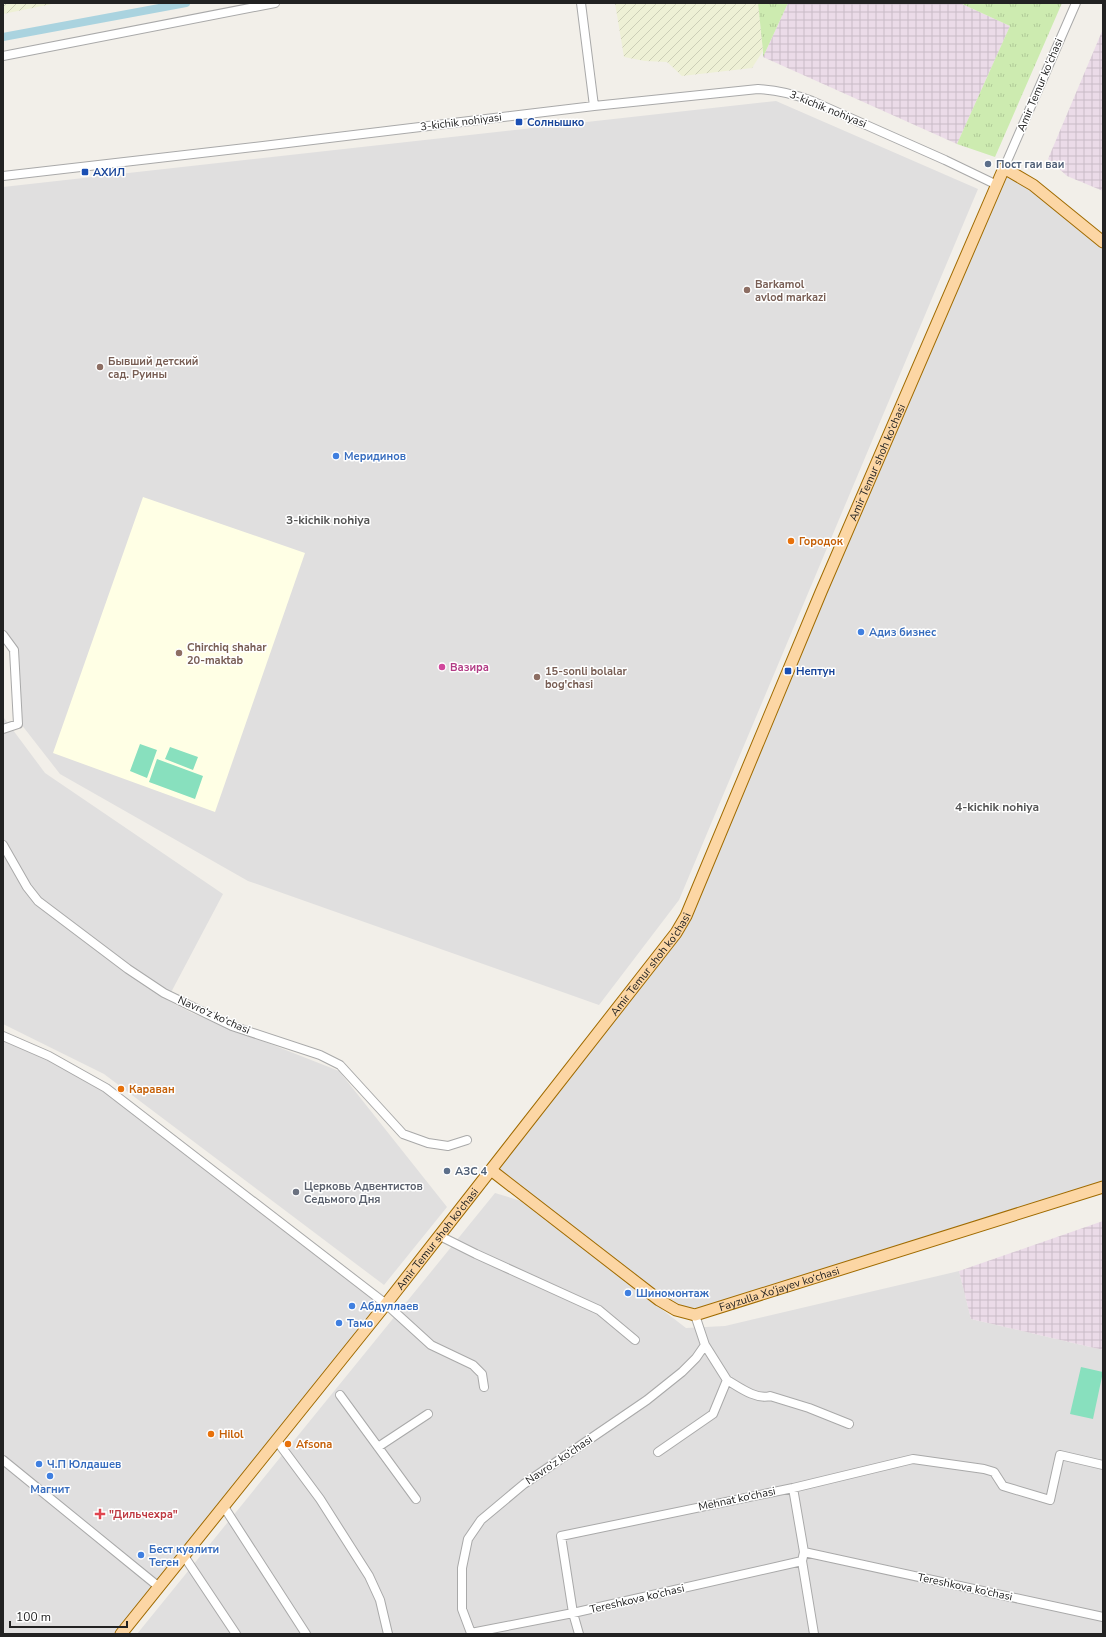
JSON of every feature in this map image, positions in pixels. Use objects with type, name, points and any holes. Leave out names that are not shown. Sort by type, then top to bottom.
[{"type":"main road","name":"Amir Temur shoh ko‘chasi","points":[[121,1634],[440,1236],[664,950],[686,916],[821,592],[1004,168]]},
{"type":"main road","points":[[1004,168],[1033,184],[1103,242]]},
{"type":"main road","points":[[491,1170],[659,1300],[676,1310],[695,1315]]},
{"type":"main road","name":"Fayzulla Xo‘jayev ko‘chasi","points":[[695,1315],[1103,1187]]},
{"type":"street","points":[[3,56],[275,3]]},
{"type":"street","points":[[581,3],[594,106]]},
{"type":"street","name":"Amir Temur ko'chasi","points":[[1004,168],[1076,3]]},
{"type":"street","name":"3-kichik nohiyasi","points":[[3,176],[594,106],[746,90],[775,90],[794,94],[812,101],[945,160],[997,185]]},
{"type":"street","points":[[3,634],[14,650],[18,724],[3,729]]},
{"type":"street","name":"Navro‘z ko‘chasi","points":[[3,844],[27,887],[38,901],[134,973],[164,993],[232,1026],[320,1055],[340,1065],[404,1134],[428,1143],[448,1146],[467,1140]]},
{"type":"street","points":[[3,1036],[49,1056],[100,1084],[386,1304],[430,1345],[473,1365],[482,1374],[484,1387]]},
{"type":"street","points":[[440,1236],[599,1310],[635,1340]]},
{"type":"street","points":[[695,1315],[705,1345],[727,1380],[750,1393],[766,1397],[770,1396],[809,1408],[849,1424]]},
{"type":"street","name":"Navro‘z ko‘chasi","points":[[471,1633],[462,1609],[462,1568],[468,1539],[481,1520],[524,1484],[647,1400],[682,1372],[696,1358],[705,1345]]},
{"type":"street","points":[[658,1452],[713,1414],[727,1380]]},
{"type":"street","points":[[340,1394],[416,1499]]},
{"type":"street","points":[[378,1447],[428,1414]]},
{"type":"street","points":[[277,1441],[320,1499],[369,1576],[380,1600],[388,1634]]},
{"type":"street","name":"Mehnat ko‘chasi","points":[[574,1614],[561,1536],[793,1488],[913,1459],[984,1469],[994,1472],[1003,1486],[1050,1500],[1060,1455],[1103,1465]]},
{"type":"street","points":[[3,1460],[159,1587]]},
{"type":"street","points":[[793,1488],[804,1552],[802,1561],[814,1634]]},
{"type":"street","points":[[224,1507],[306,1634]]},
{"type":"street","name":"Tereshkova ko‘chasi","points":[[804,1552],[1103,1617]]},
{"type":"street","points":[[184,1556],[236,1634]]},
{"type":"street","name":"Tereshkova ko‘chasi","points":[[471,1633],[574,1614],[802,1561]]},
{"type":"street","points":[[574,1614],[579,1634]]},
{"type":"shaded area","points":[[3,3],[57,3],[3,14]]},
{"type":"shaded area","points":[[615,3],[758,3],[763,51],[752,68],[682,76],[667,62],[645,61],[624,57]]},
{"type":"shaded area","points":[[788,3],[960,3],[1010,26],[957,144],[763,57]]},
{"type":"shaded area","points":[[1103,29],[1103,191],[1067,176],[1048,159]]},
{"type":"shaded area","name":"3-kichik nohiya","points":[[776,101],[978,189],[679,900],[599,1005],[248,881],[60,774],[21,724],[16,651],[3,631],[3,187]]},
{"type":"shaded area","name":"4-kichik nohiya","points":[[1004,168],[1103,242],[1103,1187],[695,1315],[683,1312],[491,1170],[676,933]]},
{"type":"shaded area","name":"Chirchiq shahar 20-maktab","points":[[143,497],[305,553],[215,812],[53,753]]},
{"type":"shaded area","points":[[3,692],[4,718],[45,773],[223,894],[167,1000],[192,1013],[339,1071],[447,1207],[384,1285],[104,1074],[3,1024]]},
{"type":"shaded area","points":[[3,1036],[100,1084],[386,1304],[121,1634],[3,1634]]},
{"type":"shaded area","points":[[495,1193],[521,1201],[686,1328],[725,1326],[959,1271],[971,1319],[1103,1350],[1103,1634],[137,1634]]},
{"type":"shaded area","points":[[1103,1221],[1103,1350],[971,1319],[959,1271]]},
{"type":"green space","points":[[758,3],[788,3],[763,57],[763,51]]},
{"type":"green space","points":[[960,3],[1062,3],[995,157],[957,144],[1010,26]]},
{"type":"green space","points":[[140,744],[157,750],[147,778],[130,771]]},
{"type":"green space","points":[[170,747],[198,757],[193,770],[165,759]]},
{"type":"green space","points":[[157,759],[203,776],[195,799],[149,782]]},
{"type":"green space","points":[[1081,1367],[1103,1372],[1093,1419],[1070,1414]]},
{"type":"waterway","points":[[3,37],[186,3]]},
{"type":"place","name":"Солнышко","points":[[519,122]]},
{"type":"place","name":"Пост гаи ваи","points":[[988,164]]},
{"type":"place","name":"АХИЛ","points":[[85,172]]},
{"type":"place","name":"Barkamol avlod markazi","points":[[747,290]]},
{"type":"place","name":"Бывший детский сад. Руины","points":[[100,367]]},
{"type":"place","name":"Меридинов","points":[[336,456]]},
{"type":"place","name":"Городок","points":[[791,541]]},
{"type":"place","name":"Адиз бизнес","points":[[861,632]]},
{"type":"place","name":"Chirchiq shahar 20-maktab","points":[[179,653]]},
{"type":"place","name":"Вазира","points":[[442,667]]},
{"type":"place","name":"Нептун","points":[[788,671]]},
{"type":"place","name":"15-sonli bolalar bog'chasi","points":[[537,677]]},
{"type":"place","name":"Караван","points":[[121,1089]]},
{"type":"place","name":"АЗС 4","points":[[447,1171]]},
{"type":"place","name":"Церковь Адвентистов Седьмого Дня","points":[[296,1192]]},
{"type":"place","name":"Шиномонтаж","points":[[628,1293]]},
{"type":"place","name":"Абдуллаев","points":[[352,1306]]},
{"type":"place","name":"Тамо","points":[[339,1323]]},
{"type":"place","name":"Hilol","points":[[211,1434]]},
{"type":"place","name":"Afsona","points":[[288,1444]]},
{"type":"place","name":"Ч.П Юлдашев","points":[[39,1464]]},
{"type":"place","name":"Магнит","points":[[50,1476]]},
{"type":"place","name":"\"Дильчехра\"","points":[[100,1514]]},
{"type":"place","name":"Бест куалити Теген","points":[[141,1555]]},
{"type":"district","name":"3-kichik nohiya","points":[[328,520]]},
{"type":"district","name":"4-kichik nohiya","points":[[997,807]]}]
